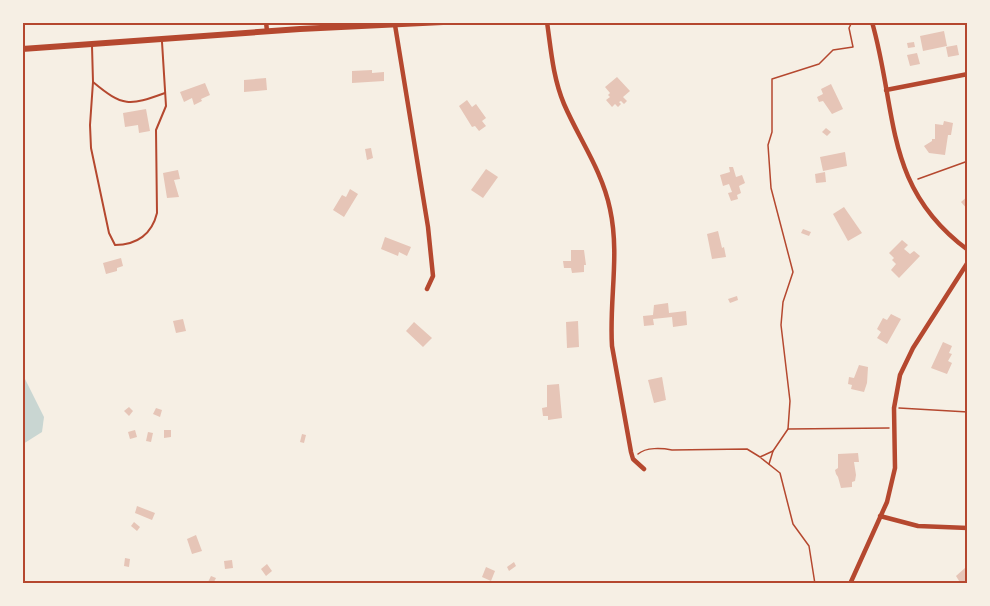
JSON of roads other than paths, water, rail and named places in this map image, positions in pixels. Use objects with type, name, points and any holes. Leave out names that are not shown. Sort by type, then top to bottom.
[{"type":"main road","points":[[22,49],[267,31],[443,22]]},
{"type":"street","points":[[266,22],[267,31]]},
{"type":"street","points":[[547,22],[554,70],[563,102],[590,154],[610,208],[616,249],[611,311],[612,346],[621,405],[633,459],[644,469]]},
{"type":"street","points":[[872,22],[898,152],[909,182],[930,215],[948,235],[968,250]]},
{"type":"street","points":[[396,25],[433,270],[433,276],[427,289]]},
{"type":"street","points":[[886,90],[968,74]]},
{"type":"street","points":[[850,584],[887,502],[895,468],[893,428],[896,391],[906,360],[968,262]]},
{"type":"street","points":[[880,516],[918,526],[968,528]]},
{"type":"lane","points":[[92,44],[91,147],[109,233],[115,245],[129,245],[147,234],[155,223],[158,204],[156,130],[166,106],[162,39]]},
{"type":"lane","points":[[93,82],[116,100],[139,102],[165,93]]}]
